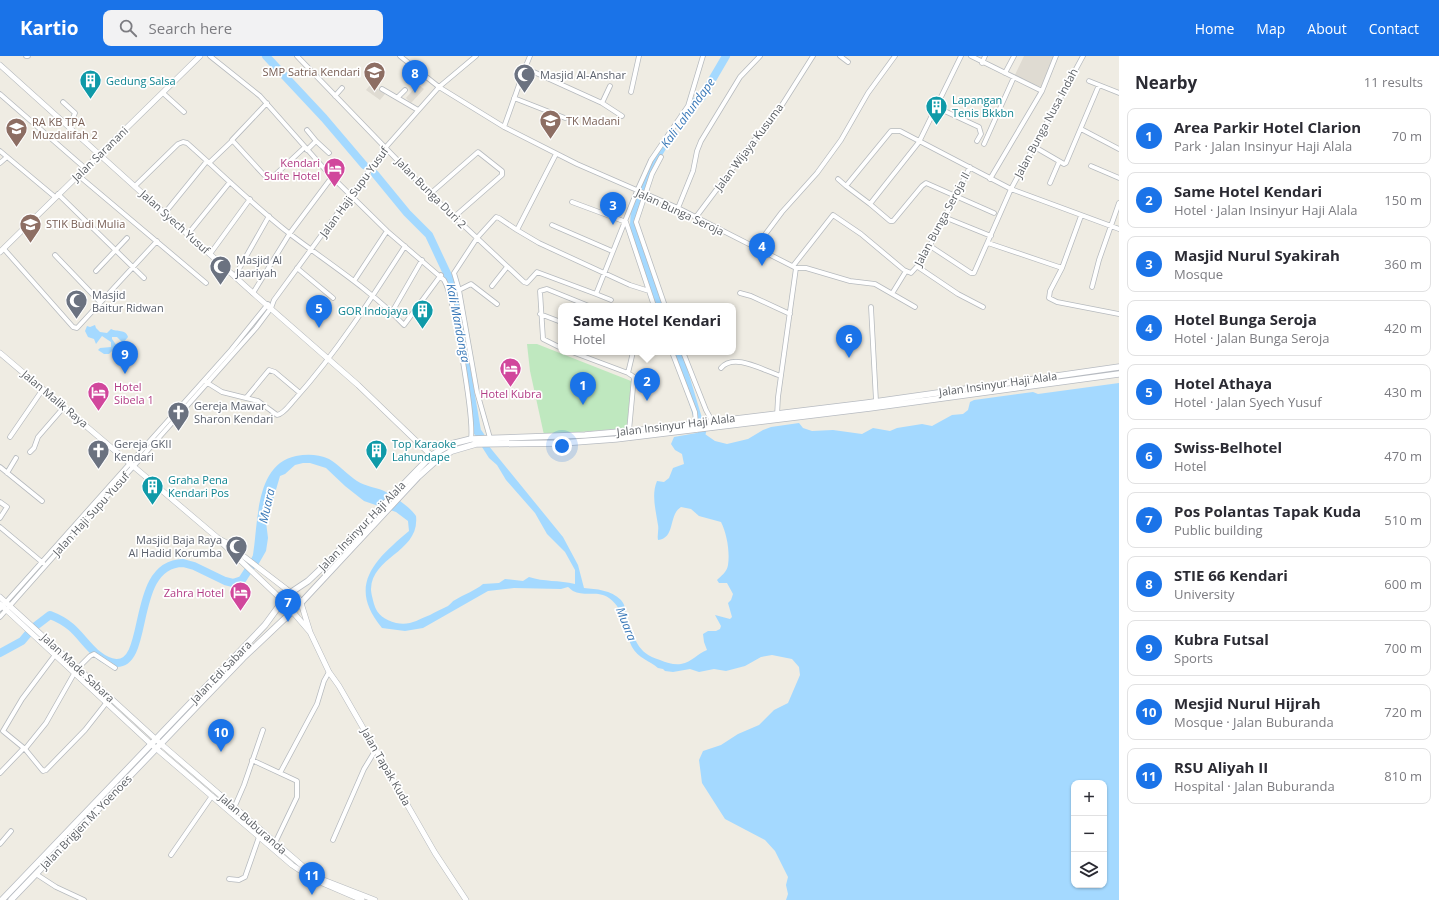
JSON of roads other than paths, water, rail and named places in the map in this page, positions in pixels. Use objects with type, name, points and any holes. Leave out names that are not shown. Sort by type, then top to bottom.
[{"type":"main road","name":"Jalan Insinyur Haji Alala","points":[[290,613],[301,603],[378,515],[397,490],[432,455],[451,444],[472,439],[598,441],[776,413],[876,401],[1119,367]]},
{"type":"main road","name":"Jalan Insinyur Haji Alala","points":[[710,423],[777,419],[1119,374]]},
{"type":"main road","name":"Jalan Insinyur Haji Alala","points":[[283,601],[290,592],[313,576],[437,461],[452,451],[491,440],[585,435],[697,425]]},
{"type":"main road","points":[[290,592],[298,598],[301,603]]},
{"type":"main road","points":[[283,601],[290,613]]},
{"type":"main road","name":"Jalan Edi Sabara","points":[[154,741],[256,635],[283,601]]},
{"type":"main road","points":[[279,607],[290,613]]},
{"type":"main road","name":"Jalan Edi Sabara","points":[[159,746],[243,658],[290,613]]},
{"type":"main road","name":"Jalan Brigjen M. Yoenoes","points":[[2,897],[154,741]]},
{"type":"main road","name":"Jalan Brigjen M. Yoenoes","points":[[10,900],[159,746]]},
{"type":"street","name":"Jalan Saranani","points":[[2,250],[200,56]]},
{"type":"street","points":[[210,56],[245,82],[267,103],[332,177],[387,231],[441,276],[448,286],[469,405],[472,439]]},
{"type":"street","name":"Jalan Bunga Duri 2","points":[[297,56],[430,194],[526,283],[537,272],[596,294]]},
{"type":"street","name":"Jalan Bunga Seroja","points":[[400,56],[439,88],[504,127],[556,154],[678,208],[794,267],[806,268],[850,281],[875,284],[893,292],[915,307]]},
{"type":"street","name":"Jalan Haji Supu Yusuf","points":[[0,617],[4,607],[134,468],[274,301],[386,147],[439,88],[476,56]]},
{"type":"street","points":[[504,127],[530,56]]},
{"type":"street","points":[[631,92],[639,56]]},
{"type":"street","points":[[611,300],[596,294],[612,251],[626,222],[637,191],[651,160],[688,106],[703,56]]},
{"type":"street","points":[[678,208],[693,171],[697,151],[701,141],[740,76],[760,56]]},
{"type":"street","name":"Jalan Wijaya Kusuma","points":[[696,217],[750,144],[775,116],[813,56]]},
{"type":"street","points":[[840,56],[848,62]]},
{"type":"street","points":[[755,248],[782,212],[817,172],[842,140],[868,93],[895,56]]},
{"type":"street","points":[[870,204],[919,142],[961,56]]},
{"type":"street","points":[[971,56],[1042,91]]},
{"type":"street","points":[[982,62],[985,56]]},
{"type":"street","points":[[1005,73],[1014,56]]},
{"type":"street","points":[[990,179],[1042,91],[1056,56]]},
{"type":"street","name":"Jalan Bunga Nusa Indah","points":[[930,246],[973,274],[1032,146],[1083,56]]},
{"type":"street","name":"Jalan Syech Yusuf","points":[[0,65],[328,360],[437,461]]},
{"type":"street","points":[[526,68],[602,103],[622,116]]},
{"type":"street","points":[[984,144],[1014,77]]},
{"type":"street","points":[[1089,81],[1119,93]]},
{"type":"street","points":[[1032,146],[1059,162],[1064,164],[1066,163],[1099,85]]},
{"type":"street","points":[[602,103],[610,86]]},
{"type":"street","points":[[335,96],[342,88]]},
{"type":"street","points":[[382,89],[418,110]]},
{"type":"street","points":[[398,97],[405,90]]},
{"type":"street","points":[[163,93],[184,112]]},
{"type":"street","points":[[0,94],[86,169]]},
{"type":"street","points":[[514,98],[565,118]]},
{"type":"street","points":[[63,102],[75,113],[73,118],[66,124]]},
{"type":"street","points":[[164,214],[208,162],[232,141],[267,103]]},
{"type":"street","points":[[936,107],[979,127],[981,131],[977,141]]},
{"type":"street","points":[[1081,129],[1119,149]]},
{"type":"street","points":[[307,130],[329,153]]},
{"type":"street","points":[[846,186],[892,130],[900,131],[1011,189],[1081,216],[1119,228]]},
{"type":"street","points":[[232,141],[264,175]]},
{"type":"street","points":[[275,175],[316,141]]},
{"type":"street","points":[[135,186],[180,142],[187,143],[269,216],[354,281],[392,312],[404,325],[441,276]]},
{"type":"street","points":[[0,151],[57,196],[144,278]]},
{"type":"street","points":[[430,194],[478,152],[502,172],[502,175],[454,217]]},
{"type":"street","points":[[517,230],[556,154]]},
{"type":"street","points":[[0,163],[7,157]]},
{"type":"street","points":[[662,157],[652,174],[636,220],[664,303]]},
{"type":"street","points":[[1050,183],[1059,162]]},
{"type":"street","points":[[1091,166],[1119,178]]},
{"type":"street","name":"Jalan Bunga Seroja II","points":[[794,267],[833,215],[861,234],[906,271],[911,273],[918,267],[930,246],[954,195],[970,167]]},
{"type":"street","points":[[79,176],[206,282]]},
{"type":"street","points":[[253,293],[290,233],[332,177]]},
{"type":"street","points":[[838,179],[890,221],[893,221],[925,183],[929,183],[994,213]]},
{"type":"street","points":[[188,234],[230,182]]},
{"type":"street","points":[[210,254],[250,199]]},
{"type":"street","points":[[572,202],[626,222]]},
{"type":"street","points":[[1092,287],[1099,260],[1119,204]]},
{"type":"street","points":[[235,276],[269,216]]},
{"type":"street","points":[[1081,216],[1062,268],[1050,290],[1050,299],[1119,314]]},
{"type":"street","points":[[491,440],[477,392],[459,290],[454,277],[454,271],[477,238],[497,217],[539,243],[630,285],[649,291]]},
{"type":"street","points":[[944,217],[991,236]]},
{"type":"street","points":[[626,222],[653,303]]},
{"type":"street","points":[[552,225],[612,251]]},
{"type":"street","points":[[623,229],[628,228]]},
{"type":"street","points":[[354,281],[387,231]]},
{"type":"street","points":[[633,240],[641,237]]},
{"type":"street","points":[[96,271],[127,238]]},
{"type":"street","points":[[2,250],[73,327],[78,327],[158,241]]},
{"type":"street","points":[[988,243],[1062,268]]},
{"type":"street","points":[[205,382],[222,392],[258,401],[278,415],[300,393],[328,360],[405,246]]},
{"type":"street","points":[[55,255],[100,302]]},
{"type":"street","points":[[392,312],[422,260]]},
{"type":"street","points":[[492,286],[507,267]]},
{"type":"street","points":[[777,419],[776,413],[790,314],[794,267]]},
{"type":"street","points":[[918,267],[958,294],[983,307]]},
{"type":"street","points":[[298,268],[333,298]]},
{"type":"street","points":[[893,292],[906,271]]},
{"type":"street","points":[[459,290],[471,284],[496,304]]},
{"type":"street","points":[[558,347],[543,340],[540,314],[540,294],[543,289],[581,303]]},
{"type":"street","points":[[740,293],[751,296],[790,314]]},
{"type":"street","points":[[871,308],[876,401]]},
{"type":"street","points":[[540,314],[558,321]]},
{"type":"street","name":"Jalan Malik Raya","points":[[0,353],[258,572]]},
{"type":"street","points":[[580,355],[628,373],[635,378],[630,431]]},
{"type":"street","points":[[628,373],[632,355]]},
{"type":"street","points":[[673,355],[695,412],[697,425]]},
{"type":"street","points":[[684,355],[710,423]]},
{"type":"street","points":[[721,368],[726,362],[735,361],[781,376]]},
{"type":"street","points":[[246,398],[269,370],[274,372],[300,393]]},
{"type":"street","name":"Jalan Haji Supu Yusuf","points":[[44,564],[129,464],[205,382]]},
{"type":"street","points":[[10,437],[42,389]]},
{"type":"street","points":[[30,452],[34,448],[38,437],[64,407]]},
{"type":"street","points":[[7,473],[16,458]]},
{"type":"street","points":[[0,467],[42,501]]},
{"type":"street","points":[[0,502],[7,507],[0,518]]},
{"type":"street","points":[[0,527],[44,564]]},
{"type":"street","points":[[258,572],[290,592]]},
{"type":"street","points":[[258,572],[283,601]]},
{"type":"street","name":"Jalan Made Sabara","points":[[0,597],[4,607],[29,630],[41,638],[154,741]]},
{"type":"street","name":"Jalan Tapak Kuda","points":[[301,603],[310,632],[329,672],[342,691],[434,853],[466,900]]},
{"type":"street","name":"Jalan Made Sabara","points":[[4,607],[27,621],[55,655],[76,670],[107,702],[154,741]]},
{"type":"street","name":"Jalan Tapak Kuda","points":[[290,613],[310,632]]},
{"type":"street","points":[[0,773],[24,749],[46,723],[76,670],[90,656],[94,654],[115,668]]},
{"type":"street","points":[[55,655],[22,699],[3,731],[24,749],[43,771],[46,770],[88,726],[107,702]]},
{"type":"street","points":[[280,773],[317,704],[324,681],[329,672]]},
{"type":"street","points":[[234,808],[242,791],[263,730]]},
{"type":"street","points":[[154,741],[159,746]]},
{"type":"street","name":"Jalan Buburanda","points":[[159,746],[212,796],[259,837],[305,874],[362,900]]},
{"type":"street","name":"Jalan Buburanda","points":[[159,746],[305,868],[321,879],[375,900]]},
{"type":"street","points":[[333,840],[364,769],[375,751]]},
{"type":"street","points":[[252,760],[297,780],[298,794],[275,843]]},
{"type":"street","points":[[171,854],[212,796]]},
{"type":"street","points":[[0,844],[11,831]]},
{"type":"street","points":[[229,879],[239,880],[245,877],[259,837]]},
{"type":"street","points":[[36,874],[56,887],[84,900]]},
{"type":"water","points":[[95,325],[100,332],[107,333],[111,329],[123,332],[127,334],[128,337],[123,343],[117,337],[112,337],[117,346],[109,354],[104,354],[98,350],[100,348],[111,347],[111,342],[102,336],[96,344],[94,339],[88,337],[85,331],[87,326],[90,327]]},
{"type":"water","points":[[1119,383],[1119,900],[786,900],[788,894],[786,885],[788,877],[775,851],[765,840],[725,819],[702,783],[699,760],[703,751],[721,745],[738,734],[759,725],[774,710],[788,703],[800,675],[799,667],[792,659],[772,655],[761,657],[745,666],[726,671],[714,669],[699,672],[690,669],[673,672],[665,671],[637,654],[632,647],[624,621],[618,608],[609,598],[601,594],[577,593],[568,587],[561,589],[514,588],[488,591],[423,628],[405,631],[382,628],[371,613],[366,599],[366,586],[376,563],[409,531],[408,521],[396,512],[364,501],[326,468],[310,463],[295,465],[285,474],[280,476],[273,500],[268,506],[269,514],[266,522],[268,538],[266,551],[258,565],[252,560],[260,499],[265,484],[272,471],[282,462],[296,456],[312,455],[329,459],[357,481],[390,494],[398,499],[416,516],[415,528],[411,538],[379,569],[373,578],[371,591],[375,608],[379,614],[388,620],[401,624],[413,622],[448,606],[454,600],[477,589],[483,584],[499,583],[505,579],[523,581],[529,577],[540,580],[575,584],[575,570],[565,552],[547,534],[535,513],[506,480],[497,465],[489,458],[482,447],[488,445],[563,537],[578,565],[584,588],[613,594],[621,600],[624,604],[635,638],[641,649],[652,657],[668,663],[681,664],[707,650],[703,634],[708,631],[716,631],[720,629],[721,626],[715,615],[730,619],[732,617],[728,603],[733,594],[727,583],[719,583],[717,580],[724,574],[729,560],[726,537],[721,522],[699,516],[691,509],[681,507],[674,515],[670,531],[664,538],[658,540],[658,527],[654,497],[655,486],[657,481],[664,482],[669,478],[673,468],[684,464],[682,454],[675,450],[671,444],[674,437],[702,432],[715,441],[727,444],[748,439],[771,427],[799,423],[803,428],[812,431],[833,430],[862,434],[873,428],[890,431],[897,428],[922,424],[932,426],[952,415],[963,414],[968,410],[970,402],[974,400],[1033,392],[1038,394]]},
{"type":"waterway","name":"Kali Mandonga","points":[[266,56],[324,118],[364,165]]},
{"type":"waterway","name":"Kali Lahundape","points":[[683,116],[691,105],[702,97],[726,56]]},
{"type":"waterway","name":"Kali Lahundape","points":[[660,303],[635,235],[634,222],[635,209],[643,183],[669,136]]},
{"type":"waterway","name":"Kali Mandonga","points":[[375,174],[407,213],[429,235],[452,284],[477,431],[486,444]]},
{"type":"waterway","name":"Kali Lahundape","points":[[679,355],[702,432]]},
{"type":"waterway","name":"Muara","points":[[0,653],[22,641],[33,628],[50,615],[71,627],[91,649],[102,658],[116,663],[127,659],[134,648],[147,596],[155,579],[166,568],[183,563],[194,566],[225,581],[233,583],[242,580],[257,557]]},
{"type":"place","name":"SMP Satria Kendari","points":[[375,92]]},
{"type":"place","name":"STIE 66 Kendari","points":[[415,93]]},
{"type":"place","name":"Masjid Al-Anshar","points":[[524,94]]},
{"type":"place","name":"Gedung Salsa","points":[[91,100]]},
{"type":"place","name":"Lapangan Tenis Bkkbn","points":[[937,126]]},
{"type":"place","name":"TK Madani","points":[[551,140]]},
{"type":"place","name":"RA KB TPA Muzdalifah 2","points":[[16,148]]},
{"type":"place","name":"Kendari Suite Hotel","points":[[335,188]]},
{"type":"place","name":"Masjid Nurul Syakirah","points":[[613,225]]},
{"type":"place","name":"STIK Budi Mulia","points":[[30,244]]},
{"type":"place","name":"Hotel Bunga Seroja","points":[[762,266]]},
{"type":"place","name":"Masjid Al Jaariyah","points":[[220,286]]},
{"type":"place","name":"Masjid Baitur Ridwan","points":[[76,320]]},
{"type":"place","name":"Hotel Athaya","points":[[319,328]]},
{"type":"place","name":"GOR Indojaya","points":[[423,330]]},
{"type":"place","name":"Swiss-Belhotel","points":[[849,358]]},
{"type":"place","name":"Kubra Futsal","points":[[125,374]]},
{"type":"place","name":"Hotel Kubra","points":[[511,388]]},
{"type":"place","name":"Same Hotel Kendari","points":[[647,401]]},
{"type":"place","name":"Area Parkir Hotel Clarion","points":[[583,405]]},
{"type":"place","name":"Hotel Sibela 1","points":[[99,412]]},
{"type":"place","name":"Gereja Mawar Sharon Kendari","points":[[178,432]]},
{"type":"place","name":"Gereja GKII Kendari","points":[[98,470]]},
{"type":"place","name":"Top Karaoke Lahundape","points":[[377,470]]},
{"type":"place","name":"Graha Pena Kendari Pos","points":[[153,506]]},
{"type":"place","name":"Masjid Baja Raya Al Hadid Korumba","points":[[237,566]]},
{"type":"place","name":"Zahra Hotel","points":[[240,612]]},
{"type":"place","name":"Pos Polantas Tapak Kuda","points":[[288,622]]},
{"type":"place","name":"Mesjid Nurul Hijrah","points":[[221,752]]},
{"type":"place","name":"RSU Aliyah II","points":[[312,895]]}]
